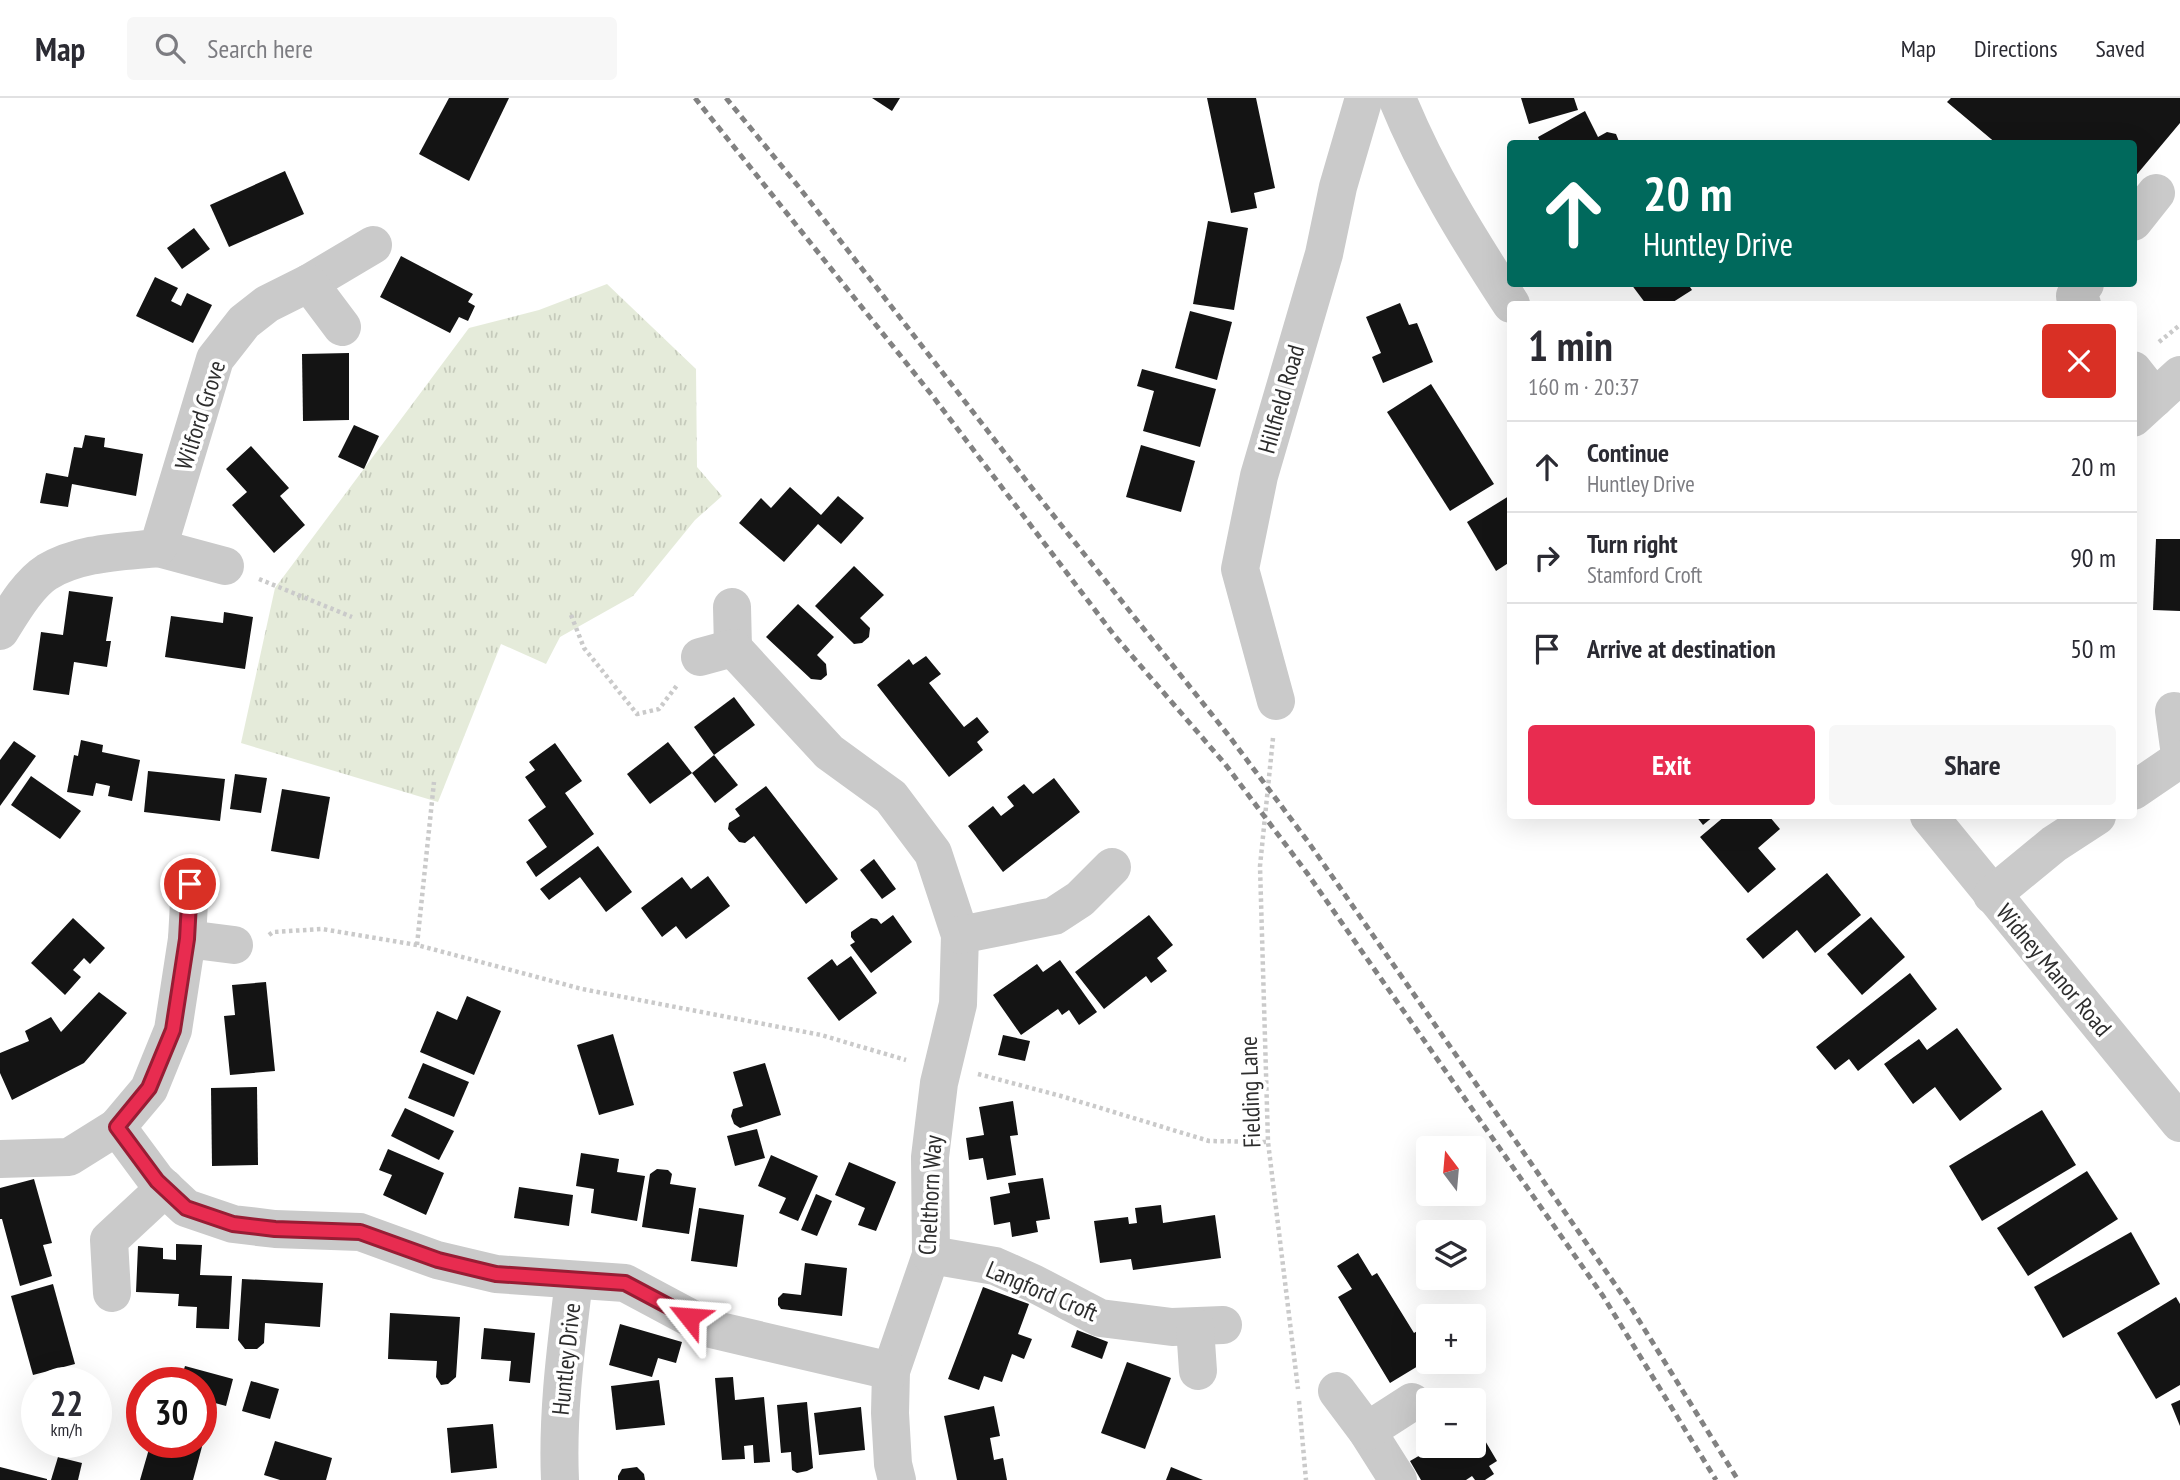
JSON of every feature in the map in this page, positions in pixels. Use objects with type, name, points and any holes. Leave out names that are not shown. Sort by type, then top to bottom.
[{"type":"street","name":"Hillfield Road","points":[[1276,701],[1240,569],[1259,476],[1324,254],[1338,187],[1363,98]]},
{"type":"street","points":[[1397,98],[1446,200],[1509,301]]},
{"type":"street","points":[[2137,217],[2156,193]]},
{"type":"street","name":"Wilford Grove","points":[[158,548],[215,359],[244,322],[267,304],[373,246]]},
{"type":"street","points":[[309,283],[342,327]]},
{"type":"street","points":[[2079,301],[2075,296],[2082,287]]},
{"type":"street","points":[[0,631],[21,597],[46,572],[88,555],[158,548],[225,566]]},
{"type":"street","points":[[716,652],[732,607]]},
{"type":"street","name":"Chelthorn Way","points":[[716,652],[829,752],[891,797],[933,853],[960,935],[958,1004],[939,1083],[930,1157],[931,1255],[891,1371],[890,1413],[893,1464],[897,1480]]},
{"type":"street","points":[[2137,788],[2180,757],[2175,711]]},
{"type":"street","name":"Widney Manor Road","points":[[1931,819],[2180,1123]]},
{"type":"street","points":[[1992,894],[2054,844],[2092,819]]},
{"type":"street","points":[[960,935],[1054,916],[1080,899],[1112,867]]},
{"type":"street","points":[[0,1159],[69,1157],[117,1127],[149,1088],[173,1030],[187,939],[190,884]]},
{"type":"street","points":[[187,939],[248,942]]},
{"type":"street","name":"Huntley Drive","points":[[117,1127],[157,1181],[186,1208],[233,1224],[275,1229],[360,1232],[438,1260],[496,1274],[574,1280],[563,1378],[559,1442],[560,1480]]},
{"type":"street","points":[[112,1293],[110,1240],[165,1188]]},
{"type":"street","name":"Langford Croft","points":[[931,1255],[995,1266],[1100,1318],[1172,1327],[1209,1326],[1198,1371]]},
{"type":"street","points":[[574,1280],[625,1283],[710,1329],[891,1371]]},
{"type":"street","points":[[1336,1391],[1398,1480]]},
{"type":"street","points":[[1367,1432],[1412,1402]]},
{"type":"path","points":[[2151,382],[2180,325]]},
{"type":"path","points":[[225,566],[352,617]]},
{"type":"path","points":[[571,615],[584,648],[637,714],[659,709],[716,652]]},
{"type":"path","name":"Fielding Lane","points":[[1276,701],[1260,866],[1268,1142],[1295,1360],[1306,1480]]},
{"type":"path","points":[[417,945],[434,782]]},
{"type":"path","points":[[248,942],[273,932],[322,929],[417,945],[582,989],[821,1035],[911,1062]]},
{"type":"path","points":[[967,1071],[1061,1096],[1209,1141],[1268,1142]]},
{"type":"green space","points":[[607,284],[696,369],[697,467],[722,496],[695,520],[633,596],[560,637],[546,664],[501,644],[438,802],[241,743],[275,588],[469,328],[539,310]]},
{"type":"building","points":[[449,98],[509,98],[469,181],[419,154]]},
{"type":"building","points":[[872,98],[900,98],[892,111]]},
{"type":"building","points":[[1207,98],[1256,98],[1275,188],[1254,193],[1257,208],[1231,213]]},
{"type":"building","points":[[1521,98],[1574,98],[1578,110],[1529,124]]},
{"type":"building","points":[[1951,98],[2180,98],[2180,123],[2137,174],[2137,140],[1992,140],[1947,102]]},
{"type":"building","points":[[1585,111],[1598,137],[1607,132],[1616,134],[1618,140],[1539,140],[1538,137]]},
{"type":"building","points":[[285,171],[304,214],[229,247],[210,205]]},
{"type":"building","points":[[1208,221],[1248,228],[1234,310],[1193,304]]},
{"type":"building","points":[[194,228],[210,249],[182,269],[167,248]]},
{"type":"building","points":[[401,256],[473,294],[468,302],[475,306],[468,321],[459,317],[450,333],[380,297]]},
{"type":"building","points":[[155,277],[178,288],[171,301],[181,306],[187,293],[212,305],[193,343],[136,316]]},
{"type":"building","points":[[1633,287],[1690,287],[1692,290],[1675,301],[1644,301]]},
{"type":"building","points":[[1400,303],[1409,325],[1417,323],[1433,362],[1383,383],[1372,357],[1381,353],[1366,317]]},
{"type":"building","points":[[1190,311],[1232,322],[1217,380],[1175,368]]},
{"type":"building","points":[[349,353],[349,420],[303,421],[302,354]]},
{"type":"building","points":[[1142,369],[1216,389],[1200,447],[1143,431],[1154,391],[1137,386]]},
{"type":"building","points":[[1431,384],[1494,484],[1450,511],[1387,412]]},
{"type":"building","points":[[354,425],[379,436],[364,469],[338,457]]},
{"type":"building","points":[[85,435],[105,438],[104,447],[143,454],[136,496],[72,484],[68,507],[40,503],[46,473],[68,477],[74,447],[82,448]]},
{"type":"building","points":[[1141,445],[1195,461],[1181,512],[1126,497]]},
{"type":"building","points":[[251,446],[289,488],[280,496],[305,525],[274,553],[232,505],[247,492],[226,469]]},
{"type":"building","points":[[790,487],[821,515],[838,496],[864,518],[841,544],[818,524],[784,562],[739,523],[761,498],[771,508]]},
{"type":"building","points":[[1507,497],[1507,564],[1496,571],[1467,522]]},
{"type":"building","points":[[2156,539],[2180,539],[2180,611],[2153,610]]},
{"type":"building","points":[[854,566],[884,595],[860,618],[870,628],[869,637],[862,643],[854,644],[815,606]]},
{"type":"building","points":[[69,591],[113,597],[106,641],[111,641],[107,667],[74,662],[69,695],[33,690],[41,632],[63,635]]},
{"type":"building","points":[[798,604],[834,637],[817,655],[826,664],[827,675],[821,680],[811,679],[766,637]]},
{"type":"building","points":[[224,612],[253,617],[245,669],[165,657],[171,616],[223,623]]},
{"type":"building","points":[[926,656],[941,674],[929,683],[964,727],[977,717],[989,732],[977,742],[983,750],[949,777],[877,685],[909,659],[913,665]]},
{"type":"building","points":[[734,697],[755,725],[714,755],[694,727]]},
{"type":"building","points":[[81,740],[103,745],[102,752],[140,760],[132,801],[108,796],[110,786],[96,783],[93,796],[67,792],[74,755],[78,756]]},
{"type":"building","points":[[14,741],[36,756],[0,806],[0,760]]},
{"type":"building","points":[[668,742],[692,773],[650,804],[627,774]]},
{"type":"building","points":[[555,743],[582,781],[565,793],[594,834],[536,877],[526,862],[547,847],[528,820],[546,807],[525,777],[535,770],[529,762]]},
{"type":"building","points":[[714,755],[738,785],[715,803],[692,773]]},
{"type":"building","points":[[148,771],[225,779],[220,821],[144,812]]},
{"type":"building","points":[[235,774],[267,778],[261,813],[230,809]]},
{"type":"building","points":[[31,776],[81,811],[60,839],[11,805]]},
{"type":"building","points":[[1054,778],[1080,812],[1003,872],[968,826],[993,806],[1001,816],[1014,806],[1007,797],[1024,784],[1033,794]]},
{"type":"building","points":[[766,786],[838,879],[806,904],[754,836],[745,843],[739,842],[728,829],[729,823],[740,816],[735,809]]},
{"type":"building","points":[[282,789],[330,797],[319,859],[271,851]]},
{"type":"building","points":[[1698,819],[1710,819],[1703,825]]},
{"type":"building","points":[[1721,819],[1772,819],[1780,829],[1758,848],[1776,869],[1748,893],[1700,837]]},
{"type":"building","points":[[598,846],[632,892],[606,912],[580,877],[549,900],[540,889]]},
{"type":"building","points":[[874,859],[896,889],[882,899],[860,870]]},
{"type":"building","points":[[1827,873],[1861,915],[1815,953],[1797,930],[1763,959],[1746,939]]},
{"type":"building","points":[[708,876],[730,906],[686,939],[676,926],[662,937],[641,908],[682,877],[691,889]]},
{"type":"building","points":[[893,915],[912,942],[871,973],[850,945],[855,942],[851,932],[871,918],[877,919],[881,924]]},
{"type":"building","points":[[1149,915],[1173,945],[1157,958],[1167,971],[1151,983],[1146,976],[1104,1009],[1075,972]]},
{"type":"building","points":[[1871,917],[1905,957],[1862,995],[1827,954]]},
{"type":"building","points":[[73,918],[105,948],[90,964],[84,958],[73,970],[81,977],[65,995],[31,963]]},
{"type":"building","points":[[851,956],[877,993],[839,1021],[807,978],[832,959],[837,966]]},
{"type":"building","points":[[1060,960],[1097,1012],[1079,1025],[1069,1010],[1062,1015],[1058,1009],[1021,1035],[993,995],[1037,964],[1043,972]]},
{"type":"building","points":[[1910,973],[1937,1009],[1858,1071],[1849,1059],[1835,1070],[1816,1047]]},
{"type":"building","points":[[266,982],[275,1071],[230,1075],[224,1016],[235,1015],[232,985]]},
{"type":"building","points":[[99,992],[127,1013],[84,1063],[12,1100],[0,1073],[0,1053],[29,1041],[25,1031],[51,1017],[61,1032]]},
{"type":"building","points":[[467,996],[501,1011],[474,1075],[420,1052],[437,1011],[457,1020]]},
{"type":"building","points":[[1957,1028],[2002,1089],[1960,1121],[1935,1087],[1913,1104],[1884,1064],[1919,1039],[1927,1050]]},
{"type":"building","points":[[613,1034],[634,1105],[599,1115],[577,1045]]},
{"type":"building","points":[[1003,1035],[1030,1041],[1025,1061],[998,1055]]},
{"type":"building","points":[[423,1063],[469,1082],[454,1117],[408,1098]]},
{"type":"building","points":[[765,1063],[781,1115],[740,1128],[734,1124],[731,1116],[733,1109],[743,1106],[733,1072]]},
{"type":"building","points":[[257,1087],[258,1165],[212,1166],[211,1088]]},
{"type":"building","points":[[1013,1101],[1018,1135],[1010,1136],[1016,1175],[987,1180],[983,1158],[969,1160],[966,1138],[984,1135],[979,1107]]},
{"type":"building","points":[[405,1108],[454,1131],[439,1160],[391,1136]]},
{"type":"building","points":[[2042,1110],[2076,1165],[1982,1221],[1949,1166]]},
{"type":"building","points":[[757,1129],[765,1158],[735,1166],[727,1136]]},
{"type":"building","points":[[388,1149],[444,1173],[426,1215],[383,1195],[392,1175],[379,1170]]},
{"type":"building","points":[[581,1153],[619,1159],[617,1172],[645,1176],[637,1221],[591,1213],[594,1189],[576,1186]]},
{"type":"building","points":[[771,1155],[818,1176],[798,1221],[779,1213],[786,1198],[758,1186]]},
{"type":"building","points":[[849,1162],[896,1182],[876,1231],[858,1225],[865,1208],[835,1195]]},
{"type":"building","points":[[657,1169],[668,1170],[672,1174],[670,1184],[696,1188],[689,1234],[642,1227],[650,1174]]},
{"type":"building","points":[[2087,1171],[2118,1219],[2028,1276],[1997,1228]]},
{"type":"building","points":[[1043,1178],[1050,1219],[1036,1221],[1038,1232],[1012,1237],[1010,1222],[994,1225],[990,1197],[1010,1193],[1008,1183]]},
{"type":"building","points":[[34,1179],[52,1243],[43,1245],[52,1276],[20,1286],[0,1219],[0,1188]]},
{"type":"building","points":[[519,1187],[573,1195],[569,1226],[514,1218]]},
{"type":"building","points":[[816,1194],[832,1201],[817,1236],[801,1230]]},
{"type":"building","points":[[1161,1205],[1163,1223],[1215,1215],[1221,1258],[1133,1270],[1131,1259],[1100,1263],[1094,1221],[1128,1217],[1129,1224],[1137,1223],[1135,1208]]},
{"type":"building","points":[[699,1208],[744,1215],[737,1267],[691,1261]]},
{"type":"building","points":[[2131,1232],[2160,1284],[2063,1338],[2034,1287]]},
{"type":"building","points":[[176,1244],[202,1245],[200,1275],[232,1276],[229,1329],[196,1328],[197,1307],[178,1306],[179,1294],[136,1292],[138,1246],[163,1248],[163,1259],[176,1260]]},
{"type":"building","points":[[1358,1253],[1372,1276],[1377,1273],[1414,1333],[1416,1332],[1416,1367],[1390,1383],[1338,1297],[1352,1289],[1337,1266]]},
{"type":"building","points":[[805,1263],[847,1268],[842,1316],[781,1309],[778,1305],[778,1298],[783,1293],[801,1295]]},
{"type":"building","points":[[242,1279],[323,1283],[320,1327],[265,1323],[264,1343],[257,1349],[245,1349],[238,1340]]},
{"type":"building","points":[[53,1284],[75,1364],[64,1367],[31,1367],[11,1296]]},
{"type":"building","points":[[983,1287],[1029,1304],[1018,1334],[1032,1339],[1024,1359],[1012,1354],[1002,1382],[984,1376],[979,1390],[948,1379]]},
{"type":"building","points":[[2176,1297],[2180,1304],[2180,1385],[2156,1399],[2117,1333]]},
{"type":"building","points":[[390,1313],[460,1317],[456,1377],[448,1384],[441,1385],[436,1377],[437,1361],[388,1359]]},
{"type":"building","points":[[620,1324],[682,1342],[676,1363],[658,1358],[652,1377],[609,1365]]},
{"type":"building","points":[[484,1328],[535,1333],[530,1383],[509,1381],[511,1361],[481,1359]]},
{"type":"building","points":[[1077,1330],[1108,1342],[1102,1359],[1071,1347]]},
{"type":"building","points":[[1127,1362],[1171,1378],[1145,1449],[1101,1433]]},
{"type":"building","points":[[217,1375],[233,1379],[226,1406],[217,1404]]},
{"type":"building","points":[[733,1377],[735,1400],[764,1397],[770,1462],[754,1463],[753,1445],[744,1446],[745,1459],[722,1460],[715,1378]]},
{"type":"building","points":[[659,1380],[665,1425],[616,1430],[611,1386]]},
{"type":"building","points":[[251,1381],[279,1389],[270,1419],[242,1411]]},
{"type":"building","points":[[2180,1400],[2180,1426],[2171,1404]]},
{"type":"building","points":[[807,1402],[813,1468],[797,1473],[792,1470],[791,1452],[781,1453],[777,1405]]},
{"type":"building","points":[[994,1406],[1000,1436],[990,1438],[994,1460],[1003,1458],[1007,1480],[957,1480],[944,1416]]},
{"type":"building","points":[[861,1407],[865,1450],[819,1455],[814,1413]]},
{"type":"building","points":[[493,1424],[497,1468],[451,1473],[447,1428]]},
{"type":"building","points":[[275,1441],[332,1458],[326,1480],[280,1480],[264,1475]]},
{"type":"building","points":[[1486,1442],[1497,1461],[1489,1466],[1494,1474],[1485,1480],[1475,1480],[1472,1476],[1466,1480],[1421,1480],[1410,1461],[1416,1458],[1486,1458]]},
{"type":"building","points":[[58,1458],[82,1463],[78,1480],[51,1480]]},
{"type":"building","points":[[146,1458],[199,1458],[193,1480],[140,1480]]},
{"type":"building","points":[[0,1467],[47,1479],[47,1480],[0,1480]]},
{"type":"building","points":[[637,1467],[644,1474],[645,1480],[618,1480],[622,1469]]},
{"type":"building","points":[[1171,1467],[1203,1480],[1166,1480]]},
{"type":"railway","points":[[695,98],[931,394],[1114,635],[1225,764],[1307,873],[1603,1296],[1716,1480]]},
{"type":"railway","points":[[726,98],[1229,736],[1309,843],[1630,1306],[1738,1480]]},
{"type":"route","points":[[190,884],[187,939],[173,1030],[149,1088],[117,1127],[157,1181],[186,1208],[233,1224],[275,1229],[360,1232],[438,1260],[496,1274],[625,1283],[689,1317]]}]
